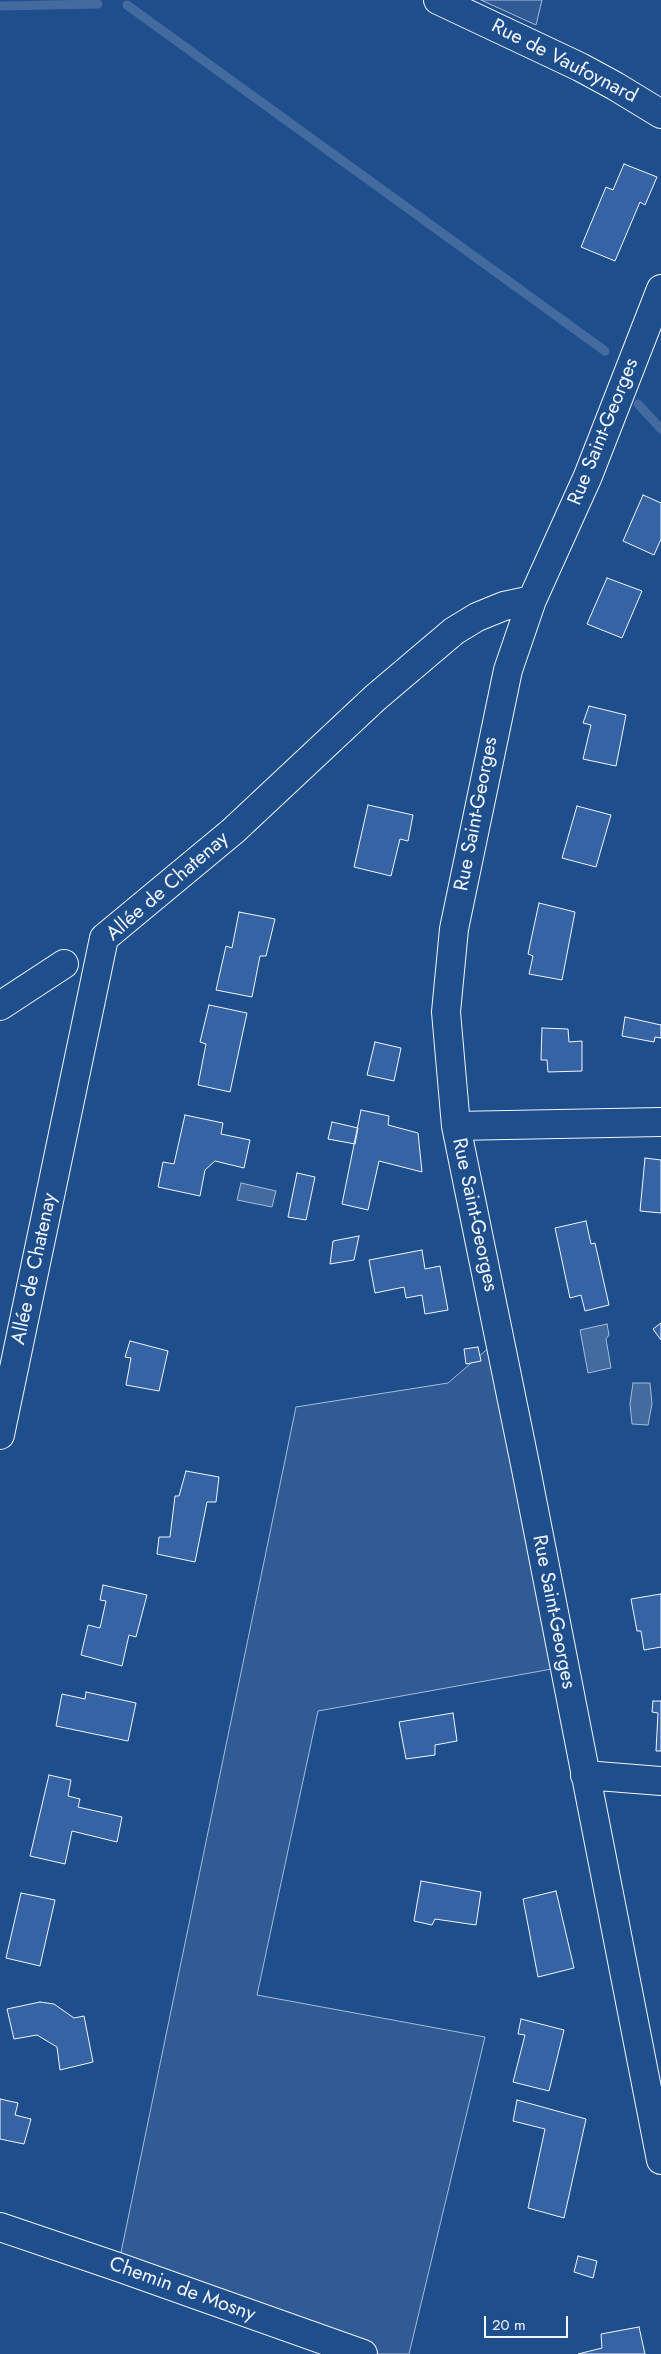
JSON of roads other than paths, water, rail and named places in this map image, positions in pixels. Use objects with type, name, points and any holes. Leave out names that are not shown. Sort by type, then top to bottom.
[{"type":"street","name":"Rue de Vaufoynard","points":[[438,0],[580,67],[661,114]]},
{"type":"street","name":"Rue Saint-Georges","points":[[661,289],[588,476],[532,600],[501,694],[454,929],[446,1012],[456,1126],[661,2160]]},
{"type":"street","name":"Allée de Chatenay","points":[[0,1435],[104,938],[233,831],[375,698],[454,632],[477,617],[504,606],[532,600]]},
{"type":"street","points":[[0,1006],[104,938]]},
{"type":"street","points":[[456,1126],[661,1122]]},
{"type":"street","points":[[586,1775],[661,1781]]},
{"type":"street","name":"Chemin de Mosny","points":[[0,2227],[363,2354]]},
{"type":"waterway","points":[[0,6],[98,4]]},
{"type":"waterway","points":[[127,5],[605,351]]},
{"type":"waterway","points":[[638,404],[661,429]]}]
